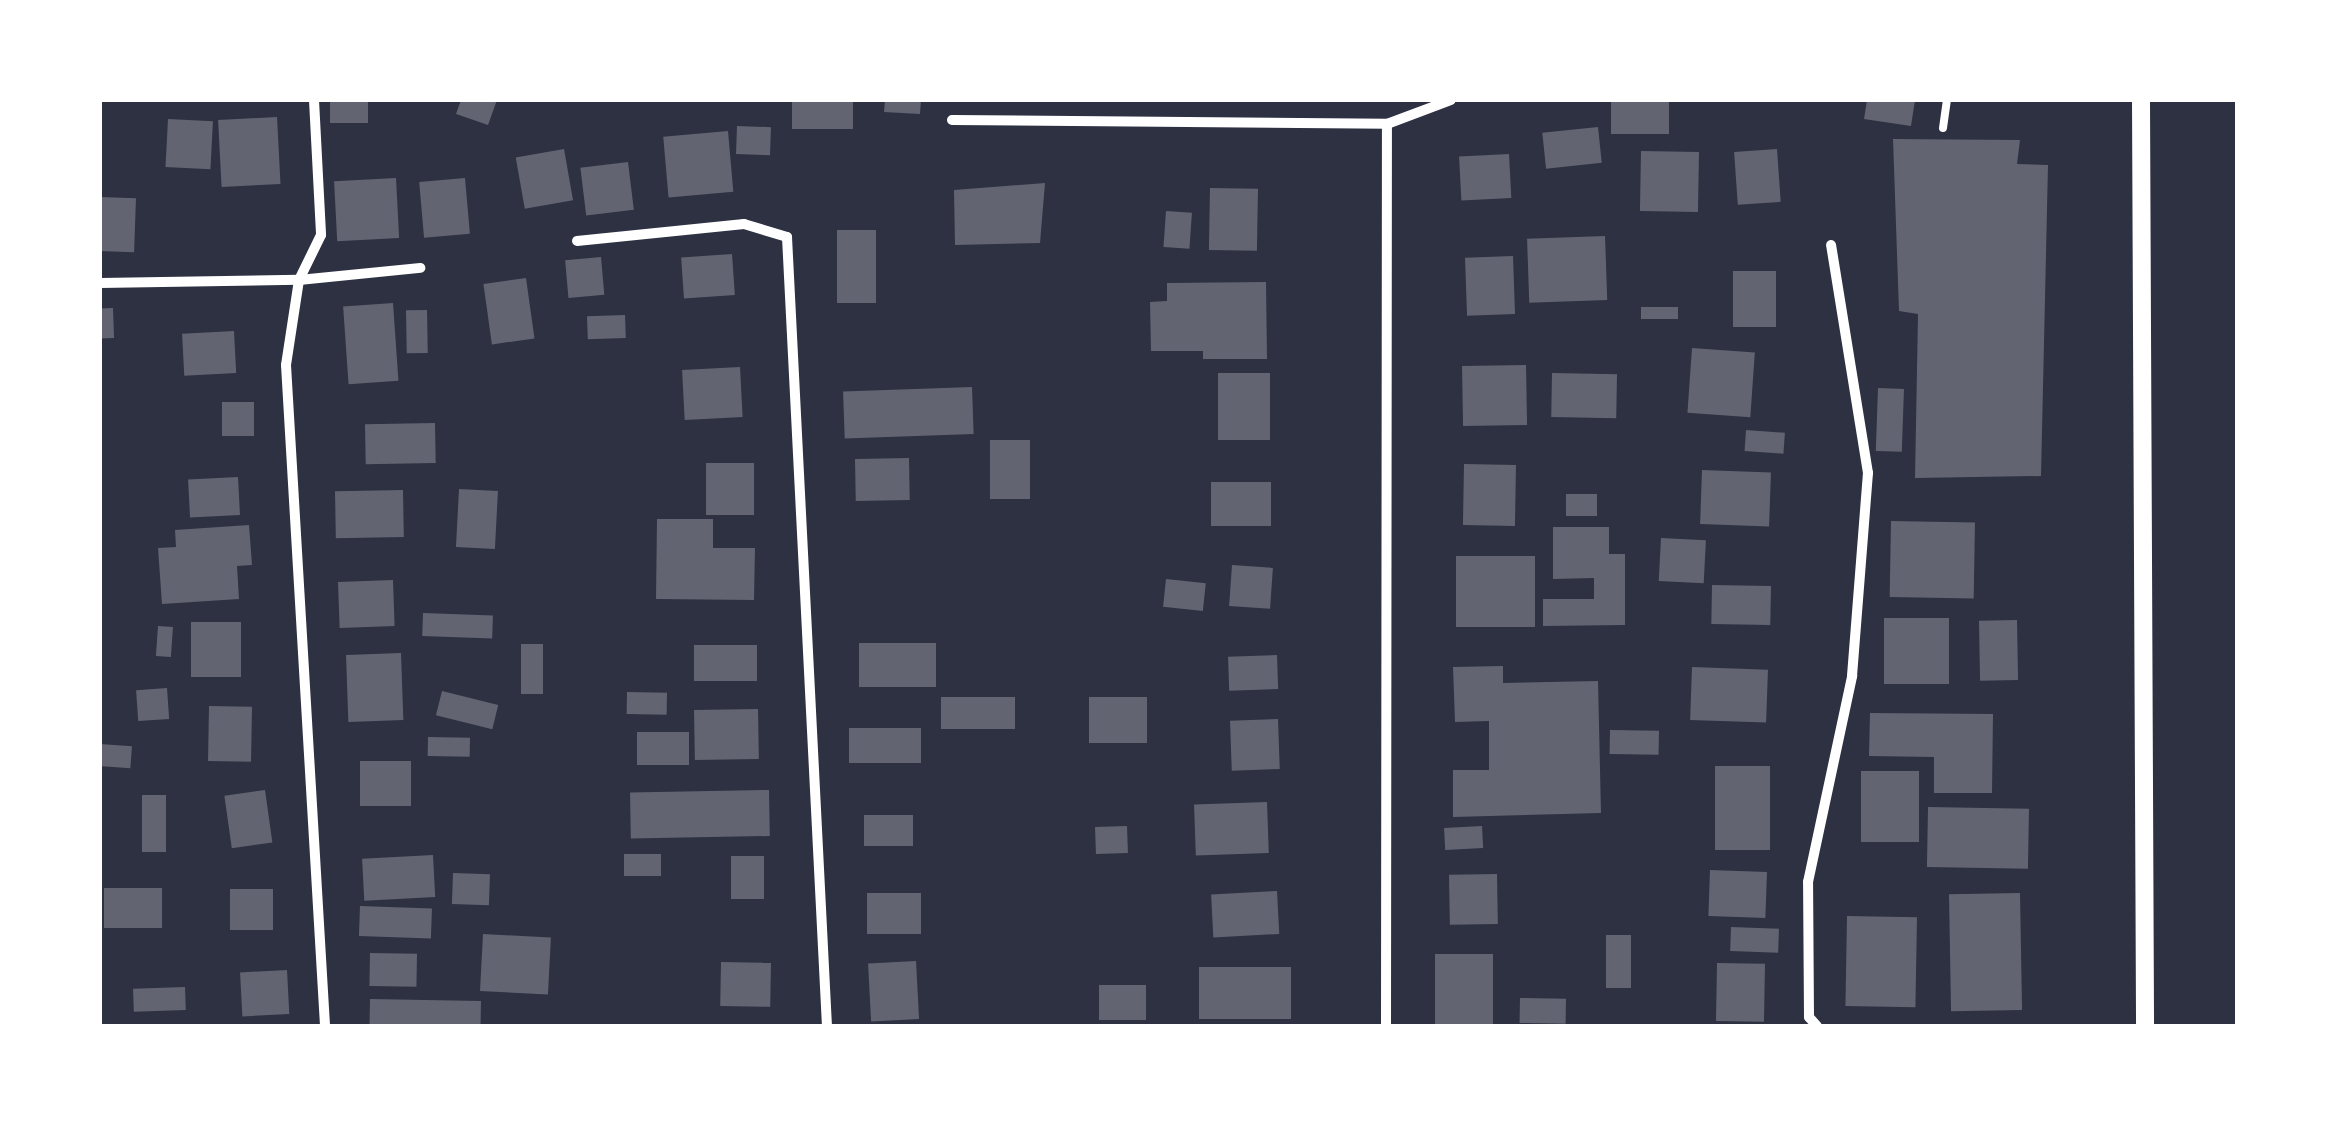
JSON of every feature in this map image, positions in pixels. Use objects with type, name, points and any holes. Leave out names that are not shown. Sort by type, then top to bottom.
[{"type":"street","points":[[314,100],[321,234],[299,280],[286,365],[326,1026]]},
{"type":"street","points":[[952,120],[1387,124],[1452,100]]},
{"type":"street","points":[[2141,100],[2146,1026]]},
{"type":"street","points":[[1386,1026],[1387,124]]},
{"type":"street","points":[[577,240],[744,224],[787,236],[826,1026]]},
{"type":"street","points":[[1816,1026],[1808,1017],[1808,882],[1852,676],[1868,472],[1831,246]]},
{"type":"street","points":[[100,282],[299,280],[420,268]]},
{"type":"lane","points":[[1943,128],[1947,100]]},
{"type":"building","points":[[330,100],[368,100],[368,123],[330,123]]},
{"type":"building","points":[[461,100],[497,100],[488,125],[456,114]]},
{"type":"building","points":[[792,100],[853,100],[853,129],[792,129]]},
{"type":"building","points":[[885,100],[921,100],[920,114],[884,112]]},
{"type":"building","points":[[1611,100],[1669,100],[1669,134],[1611,134]]},
{"type":"building","points":[[1867,100],[1915,100],[1911,126],[1864,119]]},
{"type":"building","points":[[277,117],[281,184],[222,187],[218,120]]},
{"type":"building","points":[[168,119],[213,121],[210,169],[165,167]]},
{"type":"building","points":[[737,126],[771,127],[770,155],[736,154]]},
{"type":"building","points":[[1598,127],[1602,163],[1546,169],[1542,133]]},
{"type":"building","points":[[728,131],[733,192],[669,197],[663,137]]},
{"type":"building","points":[[1893,139],[2020,140],[2017,164],[2048,165],[2041,476],[1915,478],[1918,314],[1899,311]]},
{"type":"building","points":[[564,149],[573,200],[525,209],[516,158]]},
{"type":"building","points":[[1777,149],[1781,202],[1738,205],[1734,152]]},
{"type":"building","points":[[1641,151],[1699,152],[1698,212],[1640,211]]},
{"type":"building","points":[[1509,154],[1511,198],[1461,201],[1459,157]]},
{"type":"building","points":[[628,162],[634,210],[586,215],[580,168]]},
{"type":"building","points":[[396,178],[399,238],[337,241],[334,181]]},
{"type":"building","points":[[465,178],[470,234],[424,238],[419,182]]},
{"type":"building","points":[[1045,183],[1040,243],[955,245],[954,190]]},
{"type":"building","points":[[1210,188],[1258,189],[1257,251],[1209,250]]},
{"type":"building","points":[[100,197],[136,198],[134,252],[100,251]]},
{"type":"building","points":[[1166,211],[1192,213],[1189,249],[1163,247]]},
{"type":"building","points":[[837,230],[876,230],[876,303],[837,303]]},
{"type":"building","points":[[1605,236],[1607,300],[1529,303],[1527,239]]},
{"type":"building","points":[[732,254],[735,295],[684,298],[681,258]]},
{"type":"building","points":[[1513,256],[1515,314],[1467,316],[1465,258]]},
{"type":"building","points":[[601,257],[604,295],[568,298],[565,260]]},
{"type":"building","points":[[1733,271],[1776,271],[1776,327],[1733,327]]},
{"type":"building","points":[[526,278],[534,338],[492,344],[483,284]]},
{"type":"building","points":[[1266,282],[1267,359],[1203,359],[1203,351],[1151,351],[1150,302],[1167,301],[1167,283]]},
{"type":"building","points":[[393,303],[398,381],[349,384],[343,306]]},
{"type":"building","points":[[1641,307],[1678,307],[1678,319],[1641,319]]},
{"type":"building","points":[[100,308],[113,308],[114,338],[101,338]]},
{"type":"building","points":[[406,310],[427,310],[428,353],[407,353]]},
{"type":"building","points":[[625,315],[626,338],[588,339],[587,316]]},
{"type":"building","points":[[234,331],[236,373],[184,376],[182,334]]},
{"type":"building","points":[[1692,348],[1755,352],[1750,417],[1687,413]]},
{"type":"building","points":[[1526,365],[1527,425],[1463,426],[1462,366]]},
{"type":"building","points":[[740,367],[743,417],[685,420],[682,370]]},
{"type":"building","points":[[1218,373],[1270,373],[1270,440],[1218,440]]},
{"type":"building","points":[[1552,373],[1617,374],[1616,418],[1551,417]]},
{"type":"building","points":[[972,387],[974,434],[845,438],[843,392]]},
{"type":"building","points":[[1878,388],[1904,389],[1902,452],[1876,451]]},
{"type":"building","points":[[222,402],[254,402],[254,436],[222,436]]},
{"type":"building","points":[[435,423],[436,463],[366,464],[365,424]]},
{"type":"building","points":[[1746,430],[1785,433],[1783,454],[1745,451]]},
{"type":"building","points":[[990,440],[1030,440],[1030,499],[990,499]]},
{"type":"building","points":[[909,458],[910,500],[856,501],[855,459]]},
{"type":"building","points":[[706,463],[754,463],[754,515],[706,515]]},
{"type":"building","points":[[1464,464],[1516,465],[1515,526],[1463,525]]},
{"type":"building","points":[[1702,470],[1771,472],[1769,526],[1700,524]]},
{"type":"building","points":[[238,477],[240,515],[190,518],[188,480]]},
{"type":"building","points":[[1211,482],[1271,482],[1271,526],[1211,526]]},
{"type":"building","points":[[459,489],[498,491],[495,549],[456,547]]},
{"type":"building","points":[[403,490],[404,537],[336,538],[335,491]]},
{"type":"building","points":[[1566,494],[1597,494],[1597,516],[1566,516]]},
{"type":"building","points":[[657,519],[713,519],[713,548],[755,548],[754,600],[656,599]]},
{"type":"building","points":[[1891,521],[1975,522],[1974,598],[1890,597]]},
{"type":"building","points":[[249,525],[252,565],[237,566],[239,599],[162,604],[158,548],[176,547],[175,530]]},
{"type":"building","points":[[1553,527],[1609,527],[1609,554],[1625,554],[1625,625],[1543,626],[1543,599],[1594,599],[1594,578],[1553,579]]},
{"type":"building","points":[[1661,538],[1706,540],[1704,583],[1659,581]]},
{"type":"building","points":[[1456,556],[1535,556],[1535,627],[1456,627]]},
{"type":"building","points":[[1232,565],[1273,568],[1270,609],[1229,606]]},
{"type":"building","points":[[1166,579],[1206,583],[1203,611],[1163,607]]},
{"type":"building","points":[[393,580],[395,626],[340,628],[338,582]]},
{"type":"building","points":[[1712,585],[1771,586],[1770,625],[1711,624]]},
{"type":"building","points":[[423,613],[493,615],[492,638],[422,636]]},
{"type":"building","points":[[1884,618],[1949,618],[1949,684],[1884,684]]},
{"type":"building","points":[[2017,620],[2018,680],[1980,681],[1979,621]]},
{"type":"building","points":[[191,622],[241,622],[241,677],[191,677]]},
{"type":"building","points":[[158,626],[173,627],[171,657],[156,656]]},
{"type":"building","points":[[859,643],[936,643],[936,687],[859,687]]},
{"type":"building","points":[[521,644],[543,644],[543,694],[521,694]]},
{"type":"building","points":[[694,645],[757,645],[757,681],[694,681]]},
{"type":"building","points":[[401,653],[403,720],[348,722],[346,655]]},
{"type":"building","points":[[1277,655],[1278,689],[1229,691],[1228,657]]},
{"type":"building","points":[[1503,666],[1503,683],[1598,681],[1601,813],[1453,817],[1453,770],[1489,770],[1489,721],[1455,722],[1453,667]]},
{"type":"building","points":[[1692,667],[1768,670],[1766,723],[1690,720]]},
{"type":"building","points":[[167,688],[169,719],[138,721],[136,690]]},
{"type":"building","points":[[442,691],[498,705],[492,729],[436,715]]},
{"type":"building","points":[[627,692],[667,693],[667,715],[627,714]]},
{"type":"building","points":[[941,697],[1015,697],[1015,729],[941,729]]},
{"type":"building","points":[[1089,697],[1147,697],[1147,743],[1089,743]]},
{"type":"building","points":[[209,706],[252,707],[251,762],[208,761]]},
{"type":"building","points":[[758,709],[759,759],[695,760],[694,710]]},
{"type":"building","points":[[1870,713],[1993,714],[1992,793],[1934,793],[1934,757],[1869,756]]},
{"type":"building","points":[[1278,719],[1280,769],[1232,771],[1230,721]]},
{"type":"building","points":[[849,728],[921,728],[921,763],[849,763]]},
{"type":"building","points":[[1610,730],[1659,731],[1659,755],[1610,754]]},
{"type":"building","points":[[637,732],[689,732],[689,765],[637,765]]},
{"type":"building","points":[[428,737],[470,738],[470,757],[428,756]]},
{"type":"building","points":[[100,744],[132,746],[130,768],[100,766]]},
{"type":"building","points":[[360,761],[411,761],[411,806],[360,806]]},
{"type":"building","points":[[1715,766],[1770,766],[1770,850],[1715,850]]},
{"type":"building","points":[[1861,771],[1919,771],[1919,842],[1861,842]]},
{"type":"building","points":[[265,790],[272,842],[232,848],[224,796]]},
{"type":"building","points":[[769,790],[770,836],[631,838],[630,792]]},
{"type":"building","points":[[142,795],[166,795],[166,852],[142,852]]},
{"type":"building","points":[[1267,802],[1269,853],[1196,856],[1194,805]]},
{"type":"building","points":[[1928,807],[2029,809],[2028,869],[1927,867]]},
{"type":"building","points":[[864,815],[913,815],[913,846],[864,846]]},
{"type":"building","points":[[1127,826],[1128,853],[1096,854],[1095,827]]},
{"type":"building","points":[[1482,826],[1483,848],[1445,850],[1444,828]]},
{"type":"building","points":[[624,854],[661,854],[661,876],[624,876]]},
{"type":"building","points":[[433,855],[435,897],[364,901],[362,859]]},
{"type":"building","points":[[731,856],[764,856],[764,899],[731,899]]},
{"type":"building","points":[[1710,870],[1767,872],[1765,918],[1708,916]]},
{"type":"building","points":[[453,873],[490,874],[489,905],[452,904]]},
{"type":"building","points":[[1497,874],[1498,924],[1450,925],[1449,875]]},
{"type":"building","points":[[104,888],[162,888],[162,928],[104,928]]},
{"type":"building","points":[[230,889],[273,889],[273,930],[230,930]]},
{"type":"building","points":[[1277,891],[1279,934],[1213,937],[1211,894]]},
{"type":"building","points":[[867,893],[921,893],[921,934],[867,934]]},
{"type":"building","points":[[2020,893],[2022,1010],[1951,1011],[1949,894]]},
{"type":"building","points":[[360,906],[432,909],[431,938],[359,936]]},
{"type":"building","points":[[1847,916],[1917,917],[1915,1007],[1845,1006]]},
{"type":"building","points":[[1731,927],[1779,929],[1778,953],[1730,951]]},
{"type":"building","points":[[483,934],[551,938],[548,994],[480,991]]},
{"type":"building","points":[[1606,935],[1631,935],[1631,988],[1606,988]]},
{"type":"building","points":[[370,953],[417,954],[416,987],[369,986]]},
{"type":"building","points":[[1435,954],[1493,954],[1493,1026],[1435,1026]]},
{"type":"building","points":[[916,961],[919,1019],[871,1021],[868,964]]},
{"type":"building","points":[[721,962],[771,963],[770,1007],[720,1006]]},
{"type":"building","points":[[1717,963],[1765,964],[1764,1022],[1716,1021]]},
{"type":"building","points":[[1199,967],[1291,967],[1291,1019],[1199,1019]]},
{"type":"building","points":[[287,970],[289,1014],[242,1016],[240,972]]},
{"type":"building","points":[[1099,985],[1146,985],[1146,1020],[1099,1020]]},
{"type":"building","points":[[185,987],[186,1010],[134,1012],[133,989]]},
{"type":"building","points":[[1520,998],[1566,999],[1566,1024],[1520,1023]]},
{"type":"building","points":[[370,999],[481,1001],[481,1026],[370,1026]]}]
